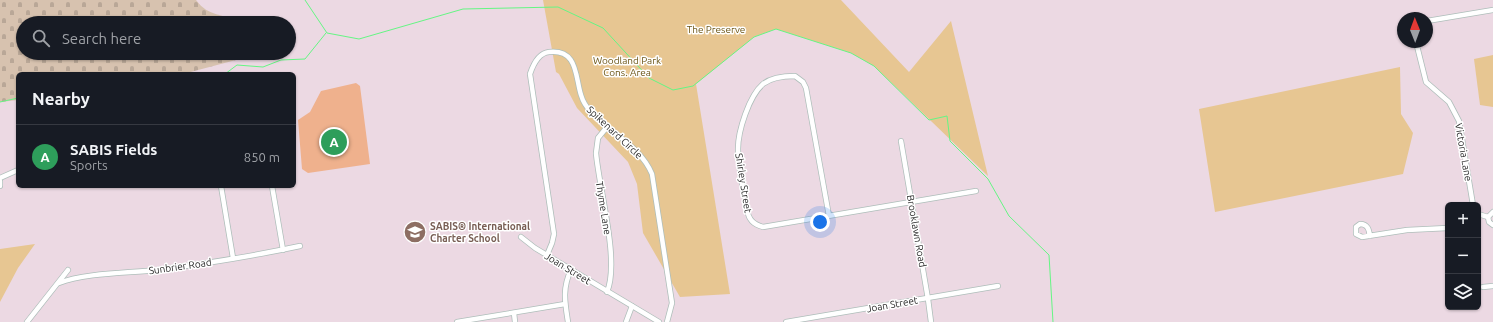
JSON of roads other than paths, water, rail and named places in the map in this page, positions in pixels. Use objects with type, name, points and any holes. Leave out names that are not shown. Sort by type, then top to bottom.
[{"type":"street","points":[[1433,20],[1493,10]]},
{"type":"street","name":"Victoria Lane","points":[[1417,48],[1423,77],[1426,82],[1449,102],[1459,121],[1472,202]]},
{"type":"street","name":"Spikenard Circle","points":[[547,255],[554,234],[530,74],[534,63],[540,56],[546,52],[555,52],[569,58],[576,71],[579,89],[584,102],[592,114],[640,155],[648,165],[652,174],[672,303],[667,322]]},
{"type":"street","name":"Shirley Street","points":[[829,216],[806,88],[803,82],[795,76],[774,78],[763,84],[755,94],[746,114],[739,137],[739,159],[749,218],[755,224],[763,227],[912,203],[976,191]]},
{"type":"street","name":"Thyme Lane","points":[[607,127],[598,138],[596,153],[611,260],[611,283],[607,292]]},
{"type":"street","name":"Brooklawn Road","points":[[901,141],[931,322]]},
{"type":"street","points":[[0,186],[0,180],[16,171]]},
{"type":"street","points":[[221,188],[233,258]]},
{"type":"street","points":[[272,188],[282,250]]},
{"type":"street","points":[[1481,215],[1488,216],[1493,212]]},
{"type":"street","points":[[1488,216],[1489,222],[1493,225]]},
{"type":"street","points":[[1370,236],[1408,230],[1445,228]]},
{"type":"street","name":"Joan Street","points":[[521,237],[535,248],[658,322]]},
{"type":"street","name":"Sunbrier Road","points":[[59,283],[74,279],[233,258],[300,246]]},
{"type":"street","points":[[27,322],[68,270]]},
{"type":"street","points":[[568,322],[565,304],[565,285],[571,270]]},
{"type":"street","name":"Joan Street","points":[[786,322],[998,286]]},
{"type":"street","points":[[1483,287],[1493,286]]},
{"type":"street","points":[[457,322],[565,304]]},
{"type":"street","points":[[626,322],[632,306]]},
{"type":"street","points":[[514,313],[515,322]]},
{"type":"waterway","points":[[305,0],[327,33],[359,39],[463,9],[558,7],[603,28],[649,78],[673,90],[693,86],[754,37],[776,29],[851,53],[874,66],[929,120],[947,116],[950,141],[988,179],[1009,216],[1049,255],[1053,322]]},
{"type":"waterway","points":[[296,59],[305,59],[326,33]]},
{"type":"waterway","points":[[228,72],[237,65],[263,67],[281,60]]},
{"type":"waterway","points":[[0,102],[16,98]]},
{"type":"place","name":"SABIS Fields","points":[[334,142]]},
{"type":"place","name":"SABIS® International Charter School","points":[[415,232]]},
{"type":"park label","name":"The Preserve","points":[[716,29]]},
{"type":"park label","name":"Woodland Park Cons. Area","points":[[627,66]]}]
